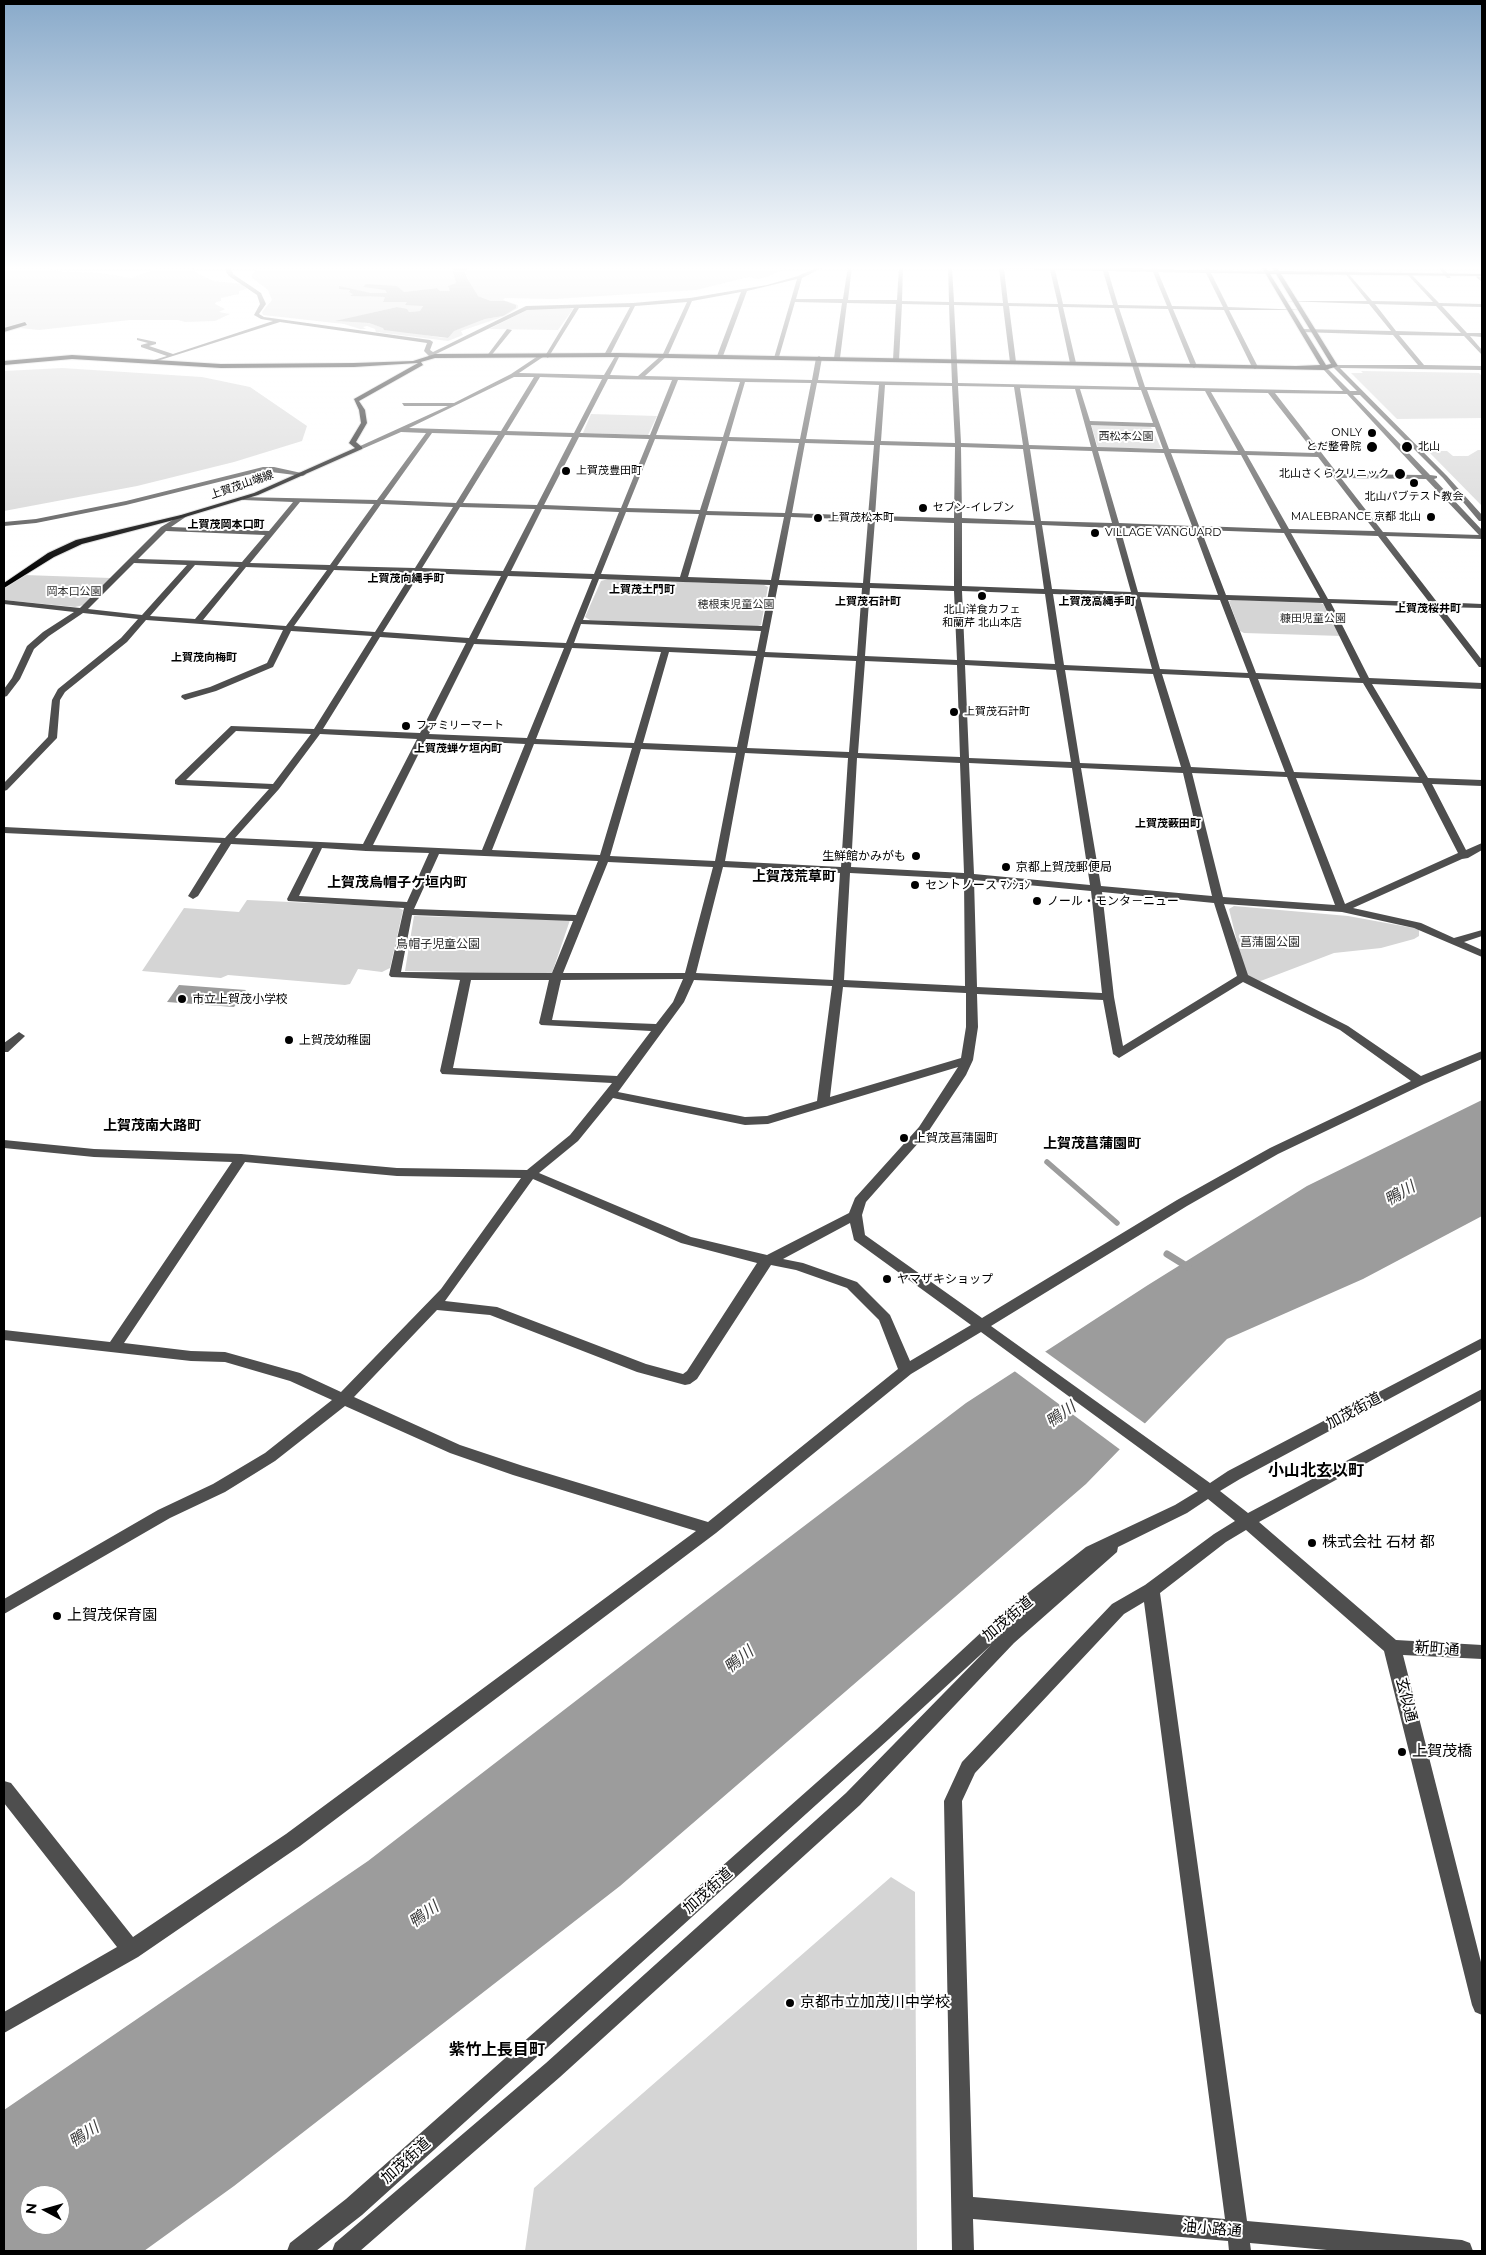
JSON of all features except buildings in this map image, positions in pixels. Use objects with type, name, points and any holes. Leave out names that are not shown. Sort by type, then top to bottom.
[{"type":"main road","points":[[360,448],[352,443],[364,423],[362,410],[356,400],[407,371]]},
{"type":"main road","name":"上賀茂山端線","points":[[4,586],[51,555],[79,542],[183,516],[243,498],[303,474],[360,448]]},
{"type":"street","points":[[360,448],[457,404],[519,371]]},
{"type":"street","points":[[366,848],[609,371]]},
{"type":"street","points":[[638,378],[646,371]]},
{"type":"street","points":[[4,1607],[164,1514],[219,1488],[270,1456],[344,1398],[446,1292],[530,1174],[574,1138],[610,1094],[678,1002],[690,976],[719,864],[816,371]]},
{"type":"street","points":[[954,371],[958,445],[958,589],[972,1027],[967,1060],[960,1075],[924,1129],[860,1201],[855,1215],[860,1237],[1194,1478],[1270,1540],[1392,1647]]},
{"type":"street","points":[[1136,371],[1342,908]]},
{"type":"street","points":[[1328,371],[1430,477],[1482,535]]},
{"type":"street","points":[[1340,371],[1445,477],[1482,519]]},
{"type":"street","points":[[513,375],[1362,393]]},
{"type":"street","points":[[194,896],[228,840],[276,787],[317,732],[538,376]]},
{"type":"street","points":[[486,853],[676,378]]},
{"type":"street","points":[[683,580],[743,380]]},
{"type":"street","points":[[823,1102],[838,983],[844,870],[882,383]]},
{"type":"street","points":[[1017,386],[1075,765],[1096,888],[1108,996],[1119,1054],[1243,977]]},
{"type":"street","points":[[1077,387],[1157,672],[1187,770],[1218,900],[1243,977],[1344,1028],[1420,1081]]},
{"type":"street","points":[[1207,390],[1326,602],[1366,681],[1425,780],[1464,856]]},
{"type":"street","points":[[1270,391],[1482,665]]},
{"type":"street","points":[[404,404],[457,404]]},
{"type":"street","points":[[1087,423],[1157,425]]},
{"type":"street","points":[[401,430],[1319,456]]},
{"type":"street","points":[[1385,430],[1399,430]]},
{"type":"street","points":[[185,697],[213,689],[270,665],[288,629],[430,431]]},
{"type":"street","points":[[4,524],[36,521],[126,503],[262,469],[303,474]]},
{"type":"street","points":[[1335,476],[1445,477]]},
{"type":"street","points":[[243,498],[1380,534],[1482,535]]},
{"type":"street","points":[[197,622],[298,500]]},
{"type":"street","points":[[4,694],[16,679],[30,648],[46,634],[82,610],[164,529],[183,516]]},
{"type":"street","points":[[164,529],[270,533]]},
{"type":"street","points":[[132,561],[1482,606]]},
{"type":"street","points":[[4,788],[52,738],[56,700],[61,691],[124,640],[193,563]]},
{"type":"street","points":[[4,602],[144,618],[472,641],[1482,686]]},
{"type":"street","points":[[579,622],[766,629]]},
{"type":"street","points":[[660,1028],[545,1023],[556,976],[604,859],[666,650]]},
{"type":"street","points":[[276,787],[178,782],[234,728],[1482,783]]},
{"type":"street","points":[[4,830],[967,876],[1218,900],[1342,908],[1418,925],[1482,954]]},
{"type":"street","points":[[319,845],[292,900],[409,909],[580,918]]},
{"type":"street","points":[[1342,908],[1464,856],[1482,846]]},
{"type":"street","points":[[436,850],[409,909],[395,975],[466,977],[690,976],[1108,996]]},
{"type":"street","points":[[1455,941],[1482,933]]},
{"type":"street","points":[[466,977],[446,1071],[619,1080]]},
{"type":"street","points":[[4,1049],[19,1036]]},
{"type":"street","points":[[4,2022],[130,1950],[293,1840],[710,1529],[906,1370],[990,1330],[1199,1193],[1274,1151],[1420,1081],[1482,1055]]},
{"type":"street","points":[[610,1094],[745,1121],[768,1120],[967,1060]]},
{"type":"street","points":[[4,1144],[94,1153],[241,1158],[360,1167],[397,1172],[530,1174],[551,1180],[686,1240],[768,1261],[798,1266],[852,1285],[885,1318],[906,1370]]},
{"type":"street","points":[[113,1348],[241,1158]]},
{"type":"street","points":[[434,1305],[492,1310],[642,1368],[685,1380],[692,1375],[764,1263],[855,1215]]},
{"type":"street","points":[[4,1335],[191,1356],[225,1357],[295,1377],[455,1449],[519,1471],[710,1529]]},
{"type":"street","name":"加茂街道","points":[[298,2251],[362,2200],[883,1734],[1007,1618],[1092,1552],[1181,1509],[1234,1475],[1482,1343]]},
{"type":"street","points":[[964,2251],[953,1802],[968,1768],[1118,1609],[1151,1590],[1220,1538],[1246,1522],[1482,1394]]},
{"type":"street","name":"加茂街道","points":[[343,2251],[553,2070],[853,1799],[1008,1638],[1122,1538]]},
{"type":"street","points":[[1151,1590],[1239,2241]]},
{"type":"street","name":"新町通","points":[[1392,1647],[1482,1652]]},
{"type":"street","name":"玄似通","points":[[1392,1647],[1482,2005]]},
{"type":"street","points":[[4,1789],[130,1950]]},
{"type":"street","name":"油小路通","points":[[963,2207],[1239,2241],[1462,2251]]},
{"type":"green space","points":[[4,371],[112,371],[202,377],[250,387],[307,426],[302,441],[234,462],[137,486],[4,511]]},
{"type":"green space","points":[[1361,371],[1479,373],[1482,376],[1482,418],[1397,419],[1351,373],[1363,373]]},
{"type":"green space","points":[[591,414],[657,416],[648,435],[583,433]]},
{"type":"green space","name":"西松本公園","points":[[1091,424],[1151,427],[1161,448],[1098,448]]},
{"type":"green space","points":[[1478,450],[1482,450],[1482,506],[1428,451],[1447,451],[1453,456],[1468,456]]},
{"type":"green space","name":"岡本口公園","points":[[24,575],[111,578],[84,605],[75,607],[4,600],[4,589]]},
{"type":"green space","name":"穂根束児童公園","points":[[608,579],[764,585],[768,587],[761,625],[755,627],[590,620],[585,617],[601,581]]},
{"type":"green space","name":"糠田児童公園","points":[[1229,601],[1320,603],[1323,604],[1342,636],[1244,633],[1240,631]]},
{"type":"green space","points":[[247,900],[397,907],[403,910],[390,968],[382,972],[358,969],[350,984],[345,985],[228,975],[221,978],[142,971],[184,908],[239,912]]},
{"type":"green space","name":"菖蒲園公園","points":[[1234,906],[1348,916],[1419,929],[1419,936],[1381,948],[1334,953],[1258,982],[1245,974],[1229,909]]},
{"type":"green space","name":"鳥帽子児童公園","points":[[414,916],[570,920],[552,973],[405,971]]},
{"type":"green space","name":"京都市立加茂川中学校","points":[[891,1877],[915,1892],[917,2251],[525,2251],[534,2188]]},
{"type":"water","points":[[179,985],[246,990],[234,1007],[167,1002]]},
{"type":"water","name":"鴨川","points":[[1482,1100],[1482,1216],[1363,1279],[1227,1339],[1086,1484],[620,1886],[234,2186],[144,2251],[4,2251],[4,2110],[368,1861],[966,1403],[1148,1285],[1307,1186]]},
{"type":"pier","points":[[1043,1350],[1147,1425],[1122,1451],[1013,1370]]},
{"type":"waterway","points":[[1047,1162],[1117,1223]]},
{"type":"waterway","points":[[1167,1254],[1188,1267]]},
{"type":"place","name":"ONLY","points":[[1372,433]]},
{"type":"place","name":"とだ整骨院","points":[[1372,447]]},
{"type":"place","name":"北山","points":[[1407,447]]},
{"type":"place","name":"上賀茂豊田町","points":[[566,471]]},
{"type":"place","name":"北山さくらクリニック","points":[[1400,474]]},
{"type":"place","name":"北山パブテスト教会","points":[[1414,483]]},
{"type":"place","name":"セブン-イレブン","points":[[923,508]]},
{"type":"place","name":"MALEBRANCE 京都 北山","points":[[1431,517]]},
{"type":"place","name":"上賀茂松本町","points":[[818,518]]},
{"type":"place","name":"VILLAGE VANGUARD","points":[[1095,533]]},
{"type":"place","name":"北山洋食カフェ 和蘭芹 北山本店","points":[[982,596]]},
{"type":"place","name":"上賀茂石計町","points":[[954,712]]},
{"type":"place","name":"ファミリーマート","points":[[406,726]]},
{"type":"place","name":"生鮮館かみがも","points":[[916,856]]},
{"type":"place","name":"京都上賀茂郵便局","points":[[1006,867]]},
{"type":"place","name":"セントノース ﾏﾝｼｮﾝ","points":[[915,885]]},
{"type":"place","name":"ノール・モンタ－ニュー","points":[[1037,901]]},
{"type":"place","name":"市立上賀茂小学校","points":[[182,999]]},
{"type":"place","name":"上賀茂幼稚園","points":[[289,1040]]},
{"type":"place","name":"上賀茂菖蒲園町","points":[[904,1138]]},
{"type":"place","name":"ヤマザキショップ","points":[[887,1279]]},
{"type":"place","name":"株式会社 石材 都","points":[[1312,1543]]},
{"type":"place","name":"上賀茂保育園","points":[[57,1616]]},
{"type":"place","name":"上賀茂橋","points":[[1402,1752]]},
{"type":"place","name":"京都市立加茂川中学校","points":[[790,2003]]},
{"type":"district","name":"上賀茂岡本口町","points":[[226,525]]},
{"type":"district","name":"上賀茂向縄手町","points":[[406,579]]},
{"type":"district","name":"上賀茂土門町","points":[[642,590]]},
{"type":"district","name":"上賀茂石計町","points":[[868,602]]},
{"type":"district","name":"上賀茂高縄手町","points":[[1097,602]]},
{"type":"district","name":"上賀茂桜井町","points":[[1428,609]]},
{"type":"district","name":"上賀茂向梅町","points":[[204,658]]},
{"type":"district","name":"上賀茂蝉ケ垣内町","points":[[458,749]]},
{"type":"district","name":"上賀茂薮田町","points":[[1168,824]]},
{"type":"district","name":"上賀茂荒草町","points":[[794,877]]},
{"type":"district","name":"上賀茂烏帽子ケ垣内町","points":[[397,883]]},
{"type":"district","name":"上賀茂南大路町","points":[[152,1126]]},
{"type":"district","name":"上賀茂菖蒲園町","points":[[1092,1144]]},
{"type":"district","name":"小山北玄以町","points":[[1316,1471]]},
{"type":"district","name":"紫竹上長目町","points":[[497,2050]]}]
